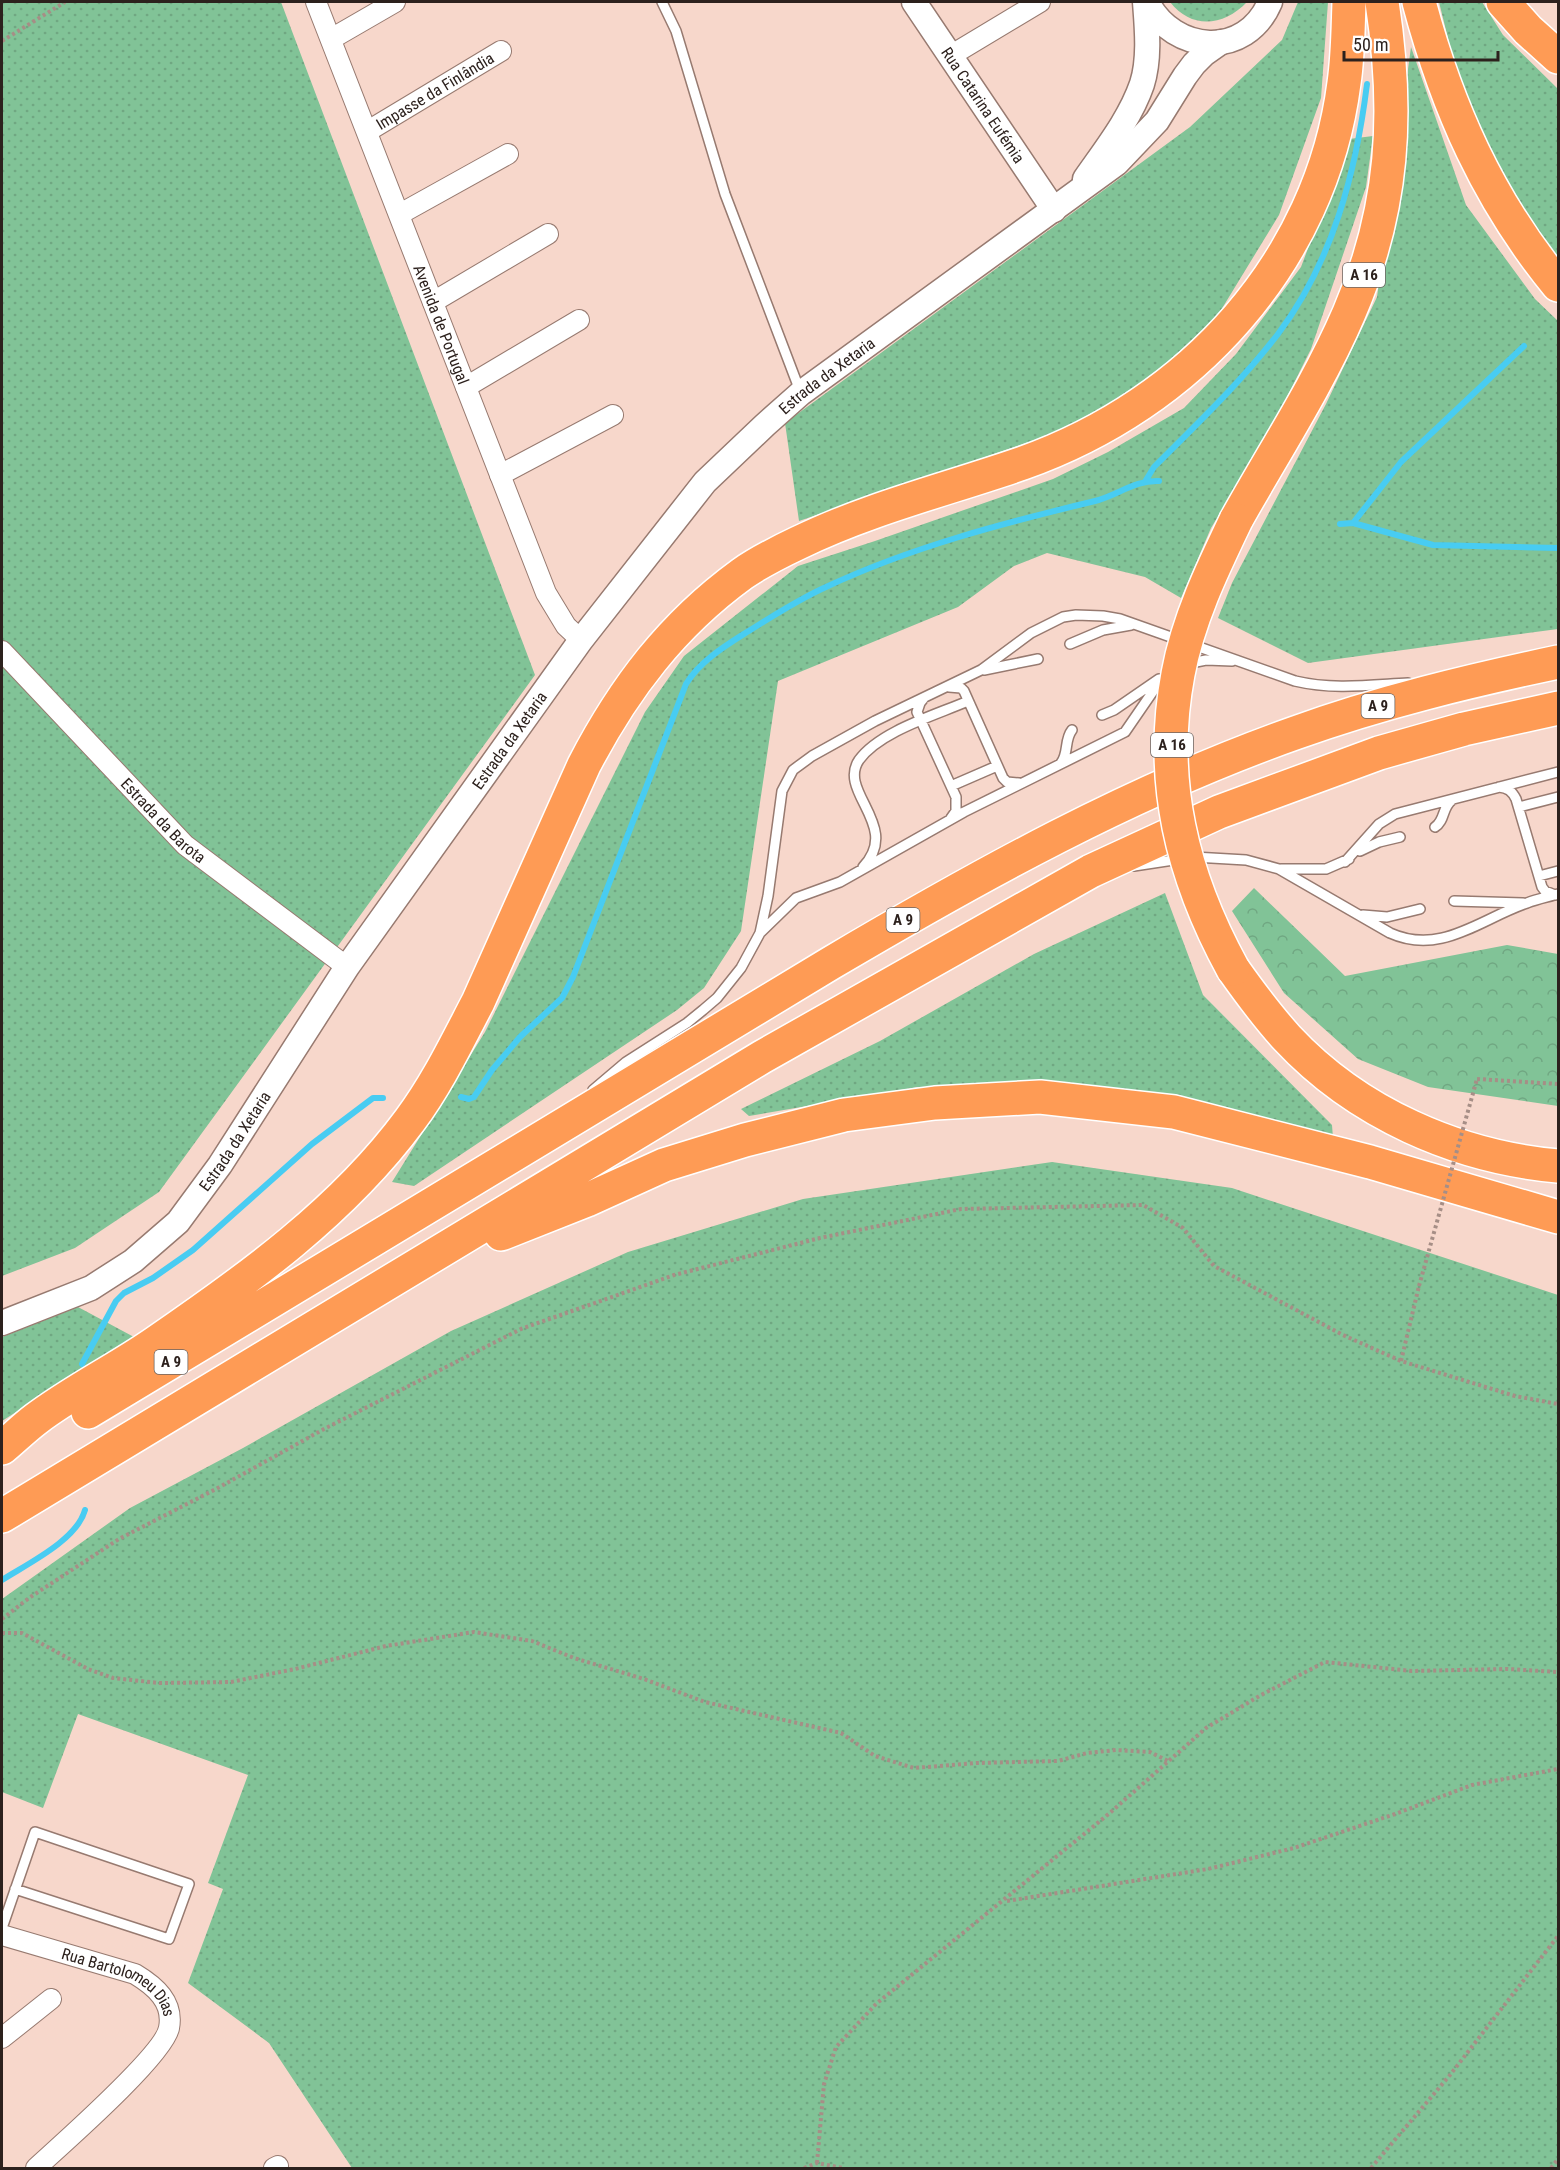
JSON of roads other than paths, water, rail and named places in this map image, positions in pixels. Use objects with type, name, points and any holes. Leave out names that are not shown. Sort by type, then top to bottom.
[{"type":"highway","points":[[2,1448],[38,1418],[153,1345],[261,1266],[325,1212],[388,1148],[437,1080],[478,1002],[584,765],[603,728],[651,659],[679,627],[744,573],[810,537],[859,516],[1025,462],[1103,428],[1141,405],[1175,380],[1237,320],[1288,249],[1324,168],[1344,85],[1349,2]]},
{"type":"highway","name":"A 16","points":[[1382,2],[1391,64],[1392,105],[1385,194],[1376,236],[1364,276],[1331,351],[1236,520],[1203,593],[1188,634],[1178,674],[1173,719],[1172,763],[1175,806],[1183,848],[1196,892],[1213,933],[1233,969],[1287,1039],[1320,1069],[1363,1100],[1391,1117],[1431,1136],[1473,1151],[1515,1161],[1558,1166]]},
{"type":"highway","points":[[1419,2],[1442,80],[1476,160],[1517,232],[1558,285]]},
{"type":"highway","points":[[1503,2],[1528,30],[1558,57]]},
{"type":"highway","name":"A 9","points":[[2,1465],[887,930],[1058,835],[1215,764],[1295,733],[1378,706],[1461,683],[1558,662]]},
{"type":"highway","points":[[2,1516],[762,1057],[1091,871],[1219,812],[1378,753],[1464,729],[1558,708]]},
{"type":"highway","points":[[412,1269],[587,1200],[664,1165],[745,1140],[844,1115],[935,1103],[1040,1097],[1174,1112],[1370,1162],[1558,1217]]},
{"type":"street","name":"Avenida de Portugal","points":[[316,2],[551,602],[566,626],[581,640]]},
{"type":"street","points":[[331,39],[395,2]]},
{"type":"street","name":"Rua Catarina Eufémia","points":[[914,2],[1054,210]]},
{"type":"street","points":[[950,56],[1040,2]]},
{"type":"street","points":[[1146,2],[1163,24],[1175,34],[1205,43],[1221,42],[1239,36],[1254,25],[1270,2]]},
{"type":"street","name":"Estrada da Xetaria","points":[[1074,196],[1134,104],[1143,82],[1147,56],[1146,2]]},
{"type":"street","name":"Estrada da Xetaria","points":[[2,1323],[91,1288],[132,1261],[178,1222],[220,1165],[347,967],[581,640],[705,482],[801,393],[1074,196],[1125,155],[1157,122],[1185,76],[1204,54],[1221,42]]},
{"type":"street","name":"Impasse da Finlândia","points":[[368,131],[501,51]]},
{"type":"street","points":[[400,214],[508,154]]},
{"type":"street","points":[[433,302],[548,234]]},
{"type":"street","points":[[466,387],[579,320]]},
{"type":"street","points":[[500,475],[613,415]]},
{"type":"street","name":"Estrada da Barota","points":[[2,651],[185,845],[347,967]]},
{"type":"street","name":"Rua Bartolomeu Dias","points":[[2,1935],[135,1974],[153,1984],[167,2004],[169,2029],[151,2058],[36,2169]]},
{"type":"street","points":[[2,2038],[51,1999]]},
{"type":"lane","points":[[662,2],[676,31],[724,194],[801,393]]},
{"type":"lane","points":[[582,1099],[626,1062],[687,1023],[717,998],[741,968],[760,933],[768,896],[783,791],[794,770],[802,762],[875,721],[981,670],[1020,640],[1063,617],[1103,616],[1137,625],[1315,686],[1336,687],[1417,682]]},
{"type":"lane","points":[[1070,644],[1103,630],[1137,625]]},
{"type":"lane","points":[[981,670],[1038,659]]},
{"type":"lane","points":[[1102,716],[1170,671],[1191,662],[1206,660],[1246,663]]},
{"type":"lane","points":[[760,933],[796,898],[829,887],[1021,783],[1125,732],[1158,684],[1170,671]]},
{"type":"lane","points":[[1428,682],[1461,683]]},
{"type":"lane","points":[[949,687],[961,688],[997,766],[1007,782],[1021,783]]},
{"type":"lane","points":[[924,698],[917,708],[921,721],[958,805],[947,822]]},
{"type":"lane","points":[[859,871],[871,856],[876,830],[854,780],[856,766],[860,759],[877,744],[921,721],[968,701]]},
{"type":"lane","points":[[1061,764],[1066,754],[1067,736],[1072,730]]},
{"type":"lane","points":[[951,786],[997,766]]},
{"type":"lane","points":[[1345,862],[1387,818],[1558,772]]},
{"type":"lane","points":[[1497,787],[1507,788],[1513,793],[1545,891],[1557,895]]},
{"type":"lane","points":[[1519,807],[1558,797]]},
{"type":"lane","points":[[1435,827],[1441,822],[1447,804],[1455,798]]},
{"type":"lane","points":[[1091,871],[1195,856],[1246,860],[1279,868],[1326,869],[1345,862],[1368,847],[1400,837]]},
{"type":"lane","points":[[1279,868],[1404,939],[1430,941],[1462,932],[1526,903],[1557,895]]},
{"type":"lane","points":[[1539,876],[1558,871]]},
{"type":"lane","points":[[1454,901],[1526,903]]},
{"type":"lane","points":[[1355,913],[1387,917],[1420,909]]},
{"type":"lane","points":[[530,1144],[574,1107]]},
{"type":"lane","points":[[2,1928],[15,1889],[35,1832],[189,1884],[169,1939],[15,1889]]},
{"type":"waterway","points":[[1146,480],[1154,467],[1249,369],[1278,334],[1314,277],[1349,183],[1367,84]]},
{"type":"waterway","points":[[1340,524],[1353,523],[1401,462],[1524,346]]},
{"type":"waterway","points":[[461,1097],[469,1099],[474,1097],[492,1070],[520,1037],[562,998],[573,977],[686,684],[698,668],[730,643],[786,608],[858,573],[958,537],[1095,501],[1134,485],[1159,481]]},
{"type":"waterway","points":[[1353,523],[1433,545],[1558,548]]},
{"type":"waterway","points":[[82,1364],[116,1301],[124,1293],[153,1278],[193,1250],[312,1144],[373,1098],[383,1098]]},
{"type":"waterway","points":[[2,1580],[62,1541],[80,1521],[85,1510]]}]
